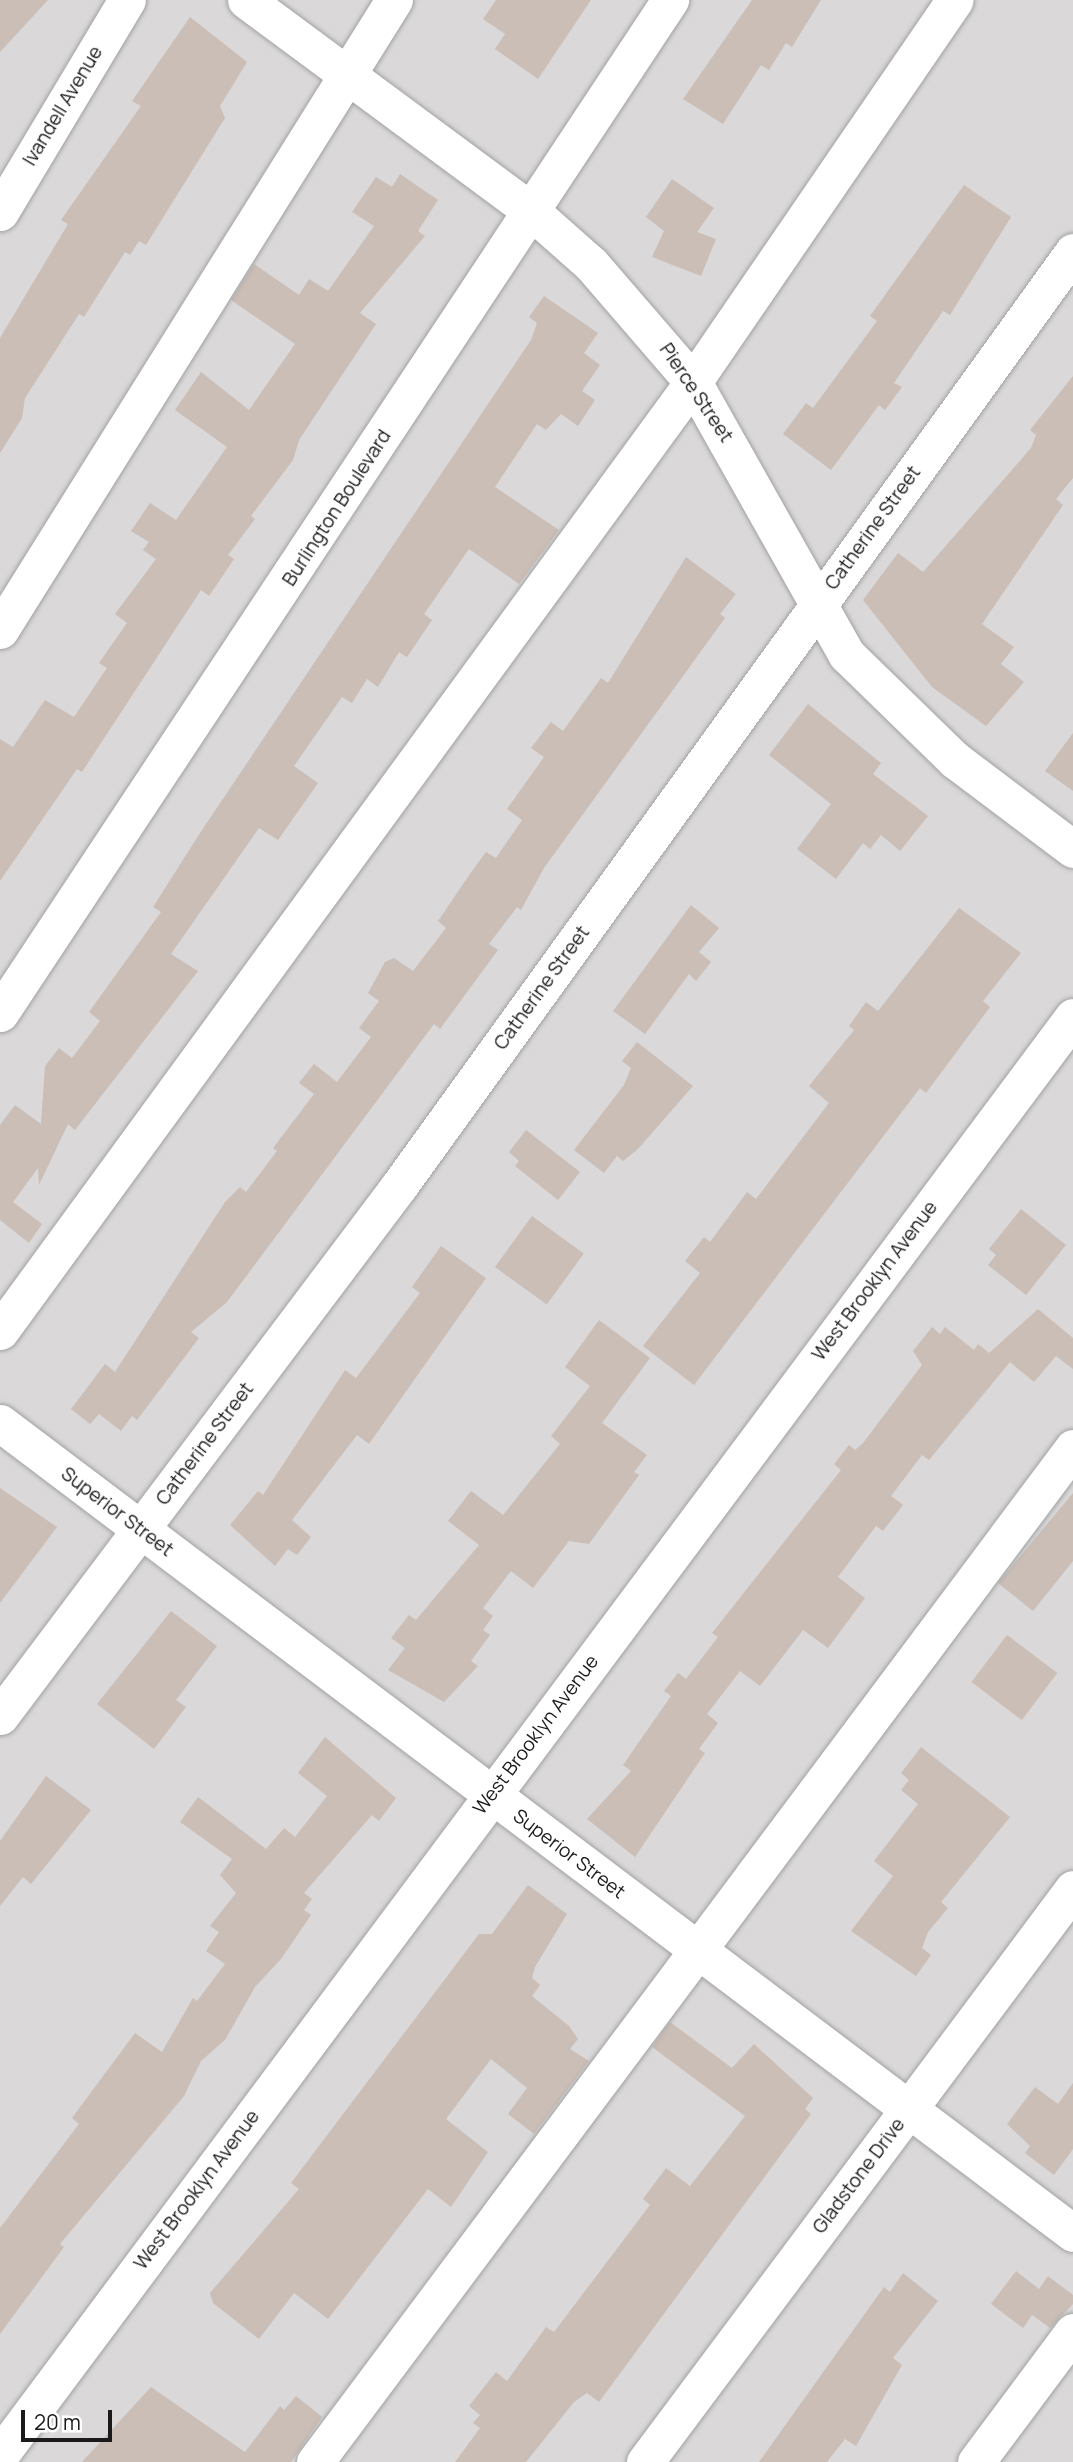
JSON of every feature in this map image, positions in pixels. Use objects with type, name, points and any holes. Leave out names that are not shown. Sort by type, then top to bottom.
[{"type":"street","name":"Ivandell Avenue","points":[[0,212],[127,0]]},
{"type":"street","name":"Pierce Street","points":[[246,0],[531,211],[625,300],[693,382],[815,608],[890,703],[1073,849]]},
{"type":"street","points":[[0,630],[394,0]]},
{"type":"street","name":"Burlington Boulevard","points":[[0,1013],[670,0]]},
{"type":"street","points":[[0,1331],[693,382],[955,0]]},
{"type":"street","name":"Catherine Street","points":[[0,1716],[398,1186],[1073,252]]},
{"type":"street","name":"West Brooklyn Avenue","points":[[0,2455],[1073,1017]]},
{"type":"street","name":"Superior Street","points":[[0,1423],[1073,2233]]},
{"type":"street","points":[[316,2462],[1073,1448]]},
{"type":"street","name":"Gladstone Drive","points":[[645,2462],[1073,1889]]},
{"type":"street","points":[[976,2462],[1073,2332]]},
{"type":"shaded area","points":[[0,0],[1073,0],[1073,2462],[0,2462]]},
{"type":"building","points":[[0,0],[48,0],[0,52]]},
{"type":"building","points":[[496,0],[591,0],[538,79],[495,49],[505,34],[483,19]]},
{"type":"building","points":[[752,0],[821,0],[792,47],[786,43],[769,70],[761,65],[723,124],[683,99]]},
{"type":"building","points":[[190,17],[247,62],[220,106],[225,118],[146,245],[139,241],[130,255],[125,252],[84,317],[79,314],[25,398],[22,418],[0,453],[0,338],[68,224],[61,220],[141,106],[132,101]]},
{"type":"building","points":[[400,174],[438,200],[418,231],[425,236],[360,313],[376,324],[299,440],[293,460],[251,516],[255,519],[228,555],[234,559],[209,596],[201,590],[82,772],[77,769],[0,881],[0,739],[13,747],[45,700],[74,717],[107,668],[99,663],[127,623],[115,614],[156,559],[143,550],[149,542],[131,531],[150,503],[176,520],[227,447],[175,410],[201,372],[249,410],[295,344],[231,300],[254,264],[299,295],[309,279],[328,291],[374,226],[352,212],[376,177],[392,187]]},
{"type":"building","points":[[672,179],[714,208],[697,232],[716,239],[701,276],[652,257],[664,231],[646,217]]},
{"type":"building","points":[[964,185],[1011,217],[950,315],[943,311],[894,383],[902,387],[885,410],[879,405],[831,470],[783,434],[806,403],[813,408],[877,321],[870,316]]},
{"type":"building","points":[[544,296],[598,333],[584,353],[600,365],[582,391],[595,400],[578,426],[561,414],[546,430],[537,424],[495,487],[559,530],[519,584],[469,549],[424,614],[432,620],[407,657],[399,652],[378,687],[367,679],[352,703],[342,697],[294,766],[318,783],[278,840],[259,828],[171,954],[198,971],[75,1130],[68,1124],[39,1185],[38,1168],[13,1202],[42,1224],[29,1243],[0,1220],[0,1125],[15,1105],[41,1124],[45,1066],[59,1048],[72,1058],[100,1021],[89,1012],[161,912],[153,907],[531,340],[537,323],[529,317]]},
{"type":"building","points":[[1073,376],[1073,478],[1056,499],[1063,505],[982,624],[1014,647],[1001,664],[1024,682],[986,726],[932,687],[863,600],[898,553],[923,572],[1031,448],[1036,435],[1030,430]]},
{"type":"building","points":[[686,557],[736,594],[720,614],[725,618],[544,868],[521,910],[517,907],[489,944],[498,950],[440,1029],[434,1024],[227,1302],[191,1332],[199,1338],[137,1420],[132,1416],[121,1431],[99,1414],[90,1424],[71,1409],[105,1364],[115,1372],[225,1202],[240,1187],[246,1192],[277,1151],[273,1148],[314,1094],[299,1083],[314,1064],[337,1082],[371,1037],[359,1028],[379,1001],[368,993],[385,962],[394,958],[413,971],[446,928],[438,921],[472,871],[486,852],[496,858],[522,820],[507,809],[544,757],[531,748],[551,722],[563,731],[601,678],[608,683]]},
{"type":"building","points":[[808,704],[881,763],[873,774],[928,816],[900,851],[881,835],[870,849],[863,843],[836,879],[797,849],[831,804],[769,755]]},
{"type":"building","points":[[1073,733],[1073,791],[1045,771]]},
{"type":"building","points":[[691,905],[719,928],[699,952],[711,962],[696,981],[689,974],[645,1034],[613,1011]]},
{"type":"building","points":[[959,908],[1021,953],[983,1001],[990,1007],[926,1093],[920,1088],[694,1385],[643,1346],[700,1273],[685,1261],[704,1237],[710,1242],[747,1192],[756,1199],[829,1103],[809,1086],[854,1030],[849,1026],[866,1002],[878,1011]]},
{"type":"building","points":[[637,1042],[693,1086],[638,1149],[623,1161],[617,1156],[604,1173],[574,1150],[624,1085],[631,1068],[622,1061]]},
{"type":"building","points":[[526,1130],[580,1172],[558,1200],[515,1166],[519,1161],[509,1152]]},
{"type":"building","points":[[1021,1209],[1066,1245],[1026,1295],[988,1265],[996,1255],[989,1249]]},
{"type":"building","points":[[532,1216],[584,1254],[547,1305],[495,1267]]},
{"type":"building","points":[[441,1246],[486,1278],[369,1444],[357,1435],[292,1520],[311,1537],[297,1555],[288,1549],[275,1566],[230,1525],[258,1491],[263,1495],[345,1370],[356,1378],[420,1293],[412,1287]]},
{"type":"building","points":[[1038,1309],[1073,1338],[1073,1369],[1056,1356],[1034,1382],[1010,1362],[929,1460],[922,1455],[891,1496],[903,1505],[883,1531],[876,1526],[838,1577],[865,1598],[828,1648],[803,1630],[760,1686],[740,1671],[707,1714],[718,1723],[699,1749],[705,1753],[635,1857],[587,1819],[631,1771],[623,1765],[671,1696],[664,1691],[678,1673],[686,1679],[718,1637],[712,1633],[841,1470],[834,1464],[849,1445],[855,1450],[863,1443],[922,1365],[913,1351],[932,1327],[940,1334],[945,1327],[974,1350],[978,1344],[989,1353]]},
{"type":"building","points":[[599,1320],[650,1358],[602,1423],[647,1455],[634,1472],[639,1475],[589,1544],[569,1541],[533,1588],[511,1571],[483,1608],[493,1616],[483,1630],[490,1635],[471,1661],[478,1666],[444,1702],[388,1670],[405,1648],[391,1638],[409,1615],[416,1620],[479,1545],[448,1521],[471,1491],[503,1515],[560,1444],[551,1436],[590,1386],[565,1367]]},
{"type":"building","points":[[0,1488],[57,1527],[0,1603]]},
{"type":"building","points":[[1073,1493],[1073,1561],[1033,1611],[998,1583]]},
{"type":"building","points":[[171,1611],[217,1646],[176,1700],[186,1707],[154,1749],[97,1704]]},
{"type":"building","points":[[1007,1635],[1057,1673],[1022,1720],[971,1682]]},
{"type":"building","points":[[325,1737],[396,1798],[379,1821],[372,1815],[304,1893],[312,1899],[304,1910],[311,1915],[281,1959],[255,1987],[225,2040],[201,2061],[184,2096],[60,2244],[64,2247],[0,2334],[0,2228],[79,2124],[72,2118],[135,2033],[162,2052],[193,1998],[197,2001],[225,1964],[206,1951],[219,1932],[210,1926],[236,1893],[220,1875],[232,1859],[180,1822],[198,1797],[266,1849],[284,1828],[295,1837],[327,1796],[298,1773]]},
{"type":"building","points":[[921,1747],[1010,1817],[941,1902],[948,1908],[928,1932],[922,1948],[931,1955],[916,1976],[851,1931],[893,1876],[874,1861],[918,1804],[901,1790],[909,1780],[901,1773]]},
{"type":"building","points":[[46,1776],[91,1810],[31,1884],[23,1877],[0,1906],[0,1841]]},
{"type":"building","points":[[528,1885],[567,1914],[535,1967],[532,1978],[540,1985],[532,1996],[569,2026],[578,2039],[570,2049],[589,2061],[534,2134],[508,2114],[527,2088],[491,2059],[446,2119],[488,2152],[451,2207],[428,2189],[328,2319],[294,2293],[259,2339],[213,2303],[210,2293],[299,2189],[291,2183],[479,1934],[492,1934]]},
{"type":"building","points":[[670,2022],[732,2068],[754,2044],[813,2098],[805,2109],[811,2114],[599,2402],[587,2393],[574,2402],[526,2462],[455,2462],[480,2428],[473,2423],[480,2415],[469,2406],[496,2372],[507,2381],[546,2327],[554,2332],[650,2205],[643,2199],[666,2168],[690,2186],[745,2116],[652,2047]]},
{"type":"building","points":[[1073,2083],[1073,2149],[1054,2175],[1025,2153],[1030,2146],[1007,2124],[1035,2087],[1058,2104]]},
{"type":"building","points":[[1016,2271],[1039,2289],[1048,2276],[1073,2295],[1073,2304],[1050,2328],[1032,2315],[1023,2328],[991,2304]]},
{"type":"building","points":[[903,2273],[938,2301],[893,2358],[902,2365],[856,2446],[845,2439],[827,2462],[759,2462],[884,2287],[890,2292]]},
{"type":"building","points":[[151,2387],[245,2452],[280,2406],[284,2410],[296,2396],[322,2417],[291,2462],[82,2462]]}]
